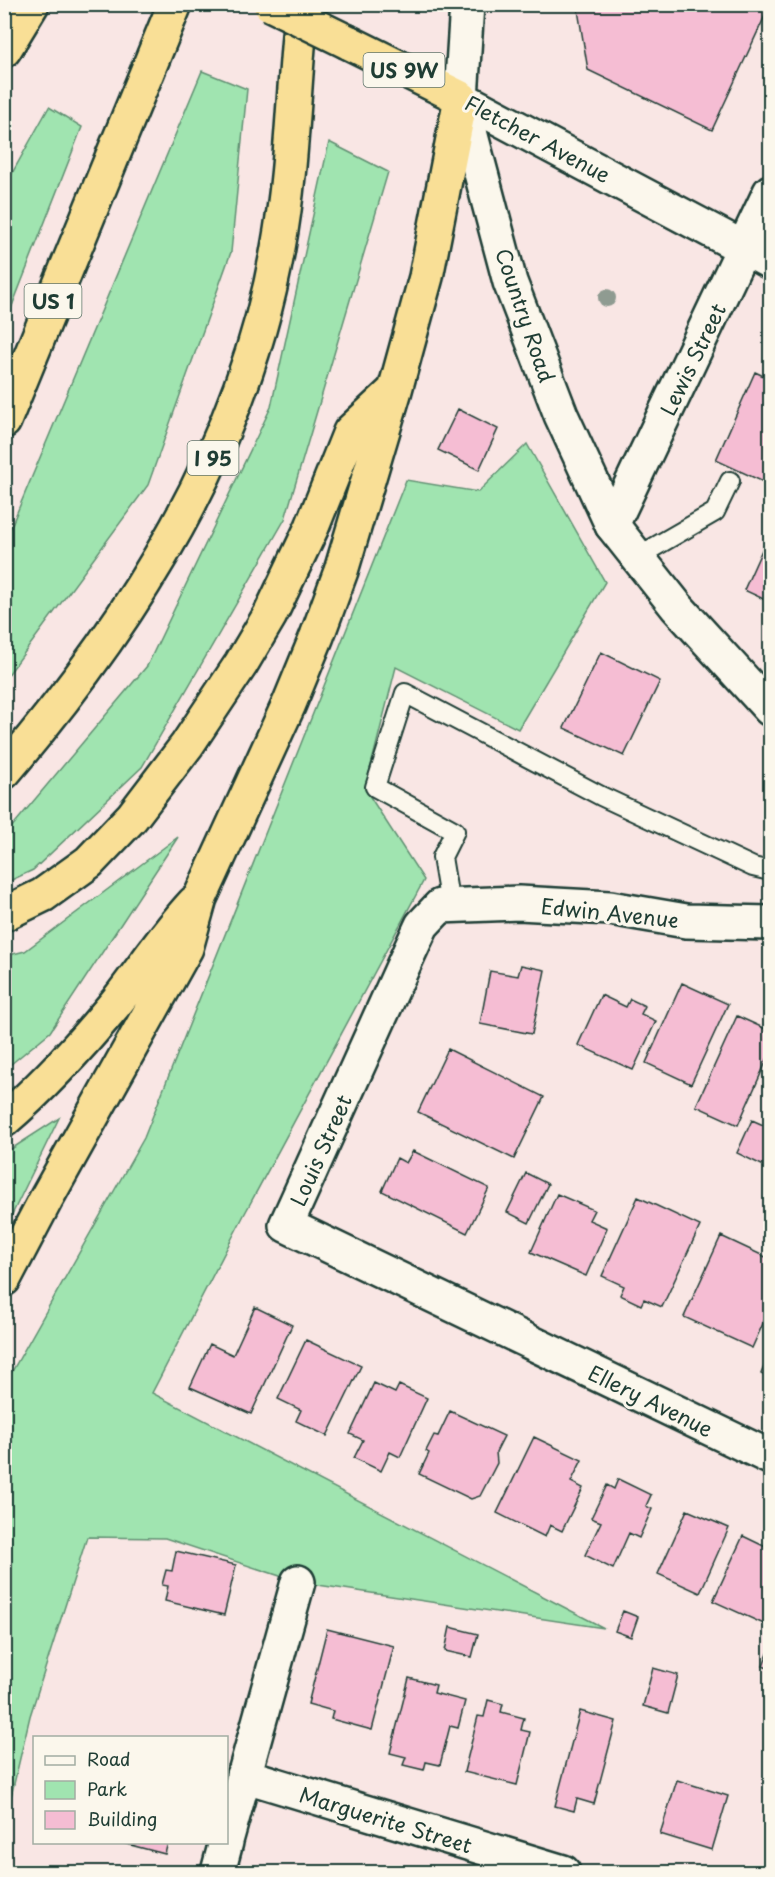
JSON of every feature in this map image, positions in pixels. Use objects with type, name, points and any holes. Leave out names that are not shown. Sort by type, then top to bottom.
[{"type":"highway","points":[[4,50],[32,4]]},
{"type":"highway","name":"US 1","points":[[4,421],[175,4]]},
{"type":"highway","name":"Fletcher Avenue","points":[[270,4],[461,98]]},
{"type":"highway","name":"I 95","points":[[4,772],[80,678],[143,586],[196,494],[229,418],[262,322],[278,251],[288,179],[302,4]]},
{"type":"highway","points":[[4,1279],[186,948],[200,898],[289,704],[317,636],[341,571],[426,277],[461,98]]},
{"type":"highway","points":[[4,914],[43,895],[89,862],[132,817],[161,780],[241,664],[270,615],[312,527],[350,432],[395,390]]},
{"type":"highway","points":[[4,1120],[50,1077],[82,1042],[115,1003],[173,926],[200,898]]},
{"type":"street","name":"Country Road","points":[[467,4],[461,98],[510,282],[561,415],[612,525],[677,607],[771,709]]},
{"type":"street","name":"Fletcher Avenue","points":[[461,98],[707,227],[757,256]]},
{"type":"street","name":"Lewis Street","points":[[612,525],[757,256],[771,192]]},
{"type":"street","name":"Edwin Avenue","points":[[450,905],[519,903],[610,908],[686,921],[771,923]]},
{"type":"street","name":"Louis Street","points":[[450,905],[440,906],[422,925],[286,1225],[532,1343]]},
{"type":"street","name":"Ellery Avenue","points":[[532,1343],[771,1457]]},
{"type":"street","points":[[228,1834],[298,1582]]},
{"type":"street","name":"Marguerite Street","points":[[243,1775],[563,1872]]},
{"type":"street","points":[[219,1872],[226,1844]]},
{"type":"lane","points":[[637,556],[715,512],[730,481]]},
{"type":"lane","points":[[450,905],[442,857],[455,831],[375,787],[405,693],[600,796],[753,867],[771,871]]},
{"type":"green space","points":[[202,71],[247,89],[231,252],[148,485],[5,679],[5,541]]},
{"type":"green space","points":[[49,107],[82,127],[5,324],[5,186]]},
{"type":"green space","points":[[329,142],[388,172],[285,519],[142,767],[33,870],[5,883],[5,835],[147,666],[271,407]]},
{"type":"green space","points":[[527,444],[605,582],[518,729],[396,667],[365,789],[424,880],[244,1215],[152,1393],[604,1628],[298,1582],[165,1538],[87,1537],[30,1716],[5,1822],[5,1384],[144,1138],[406,480],[478,492]]},
{"type":"green space","points":[[178,837],[50,1032],[5,1069],[5,956],[25,951]]},
{"type":"green space","points":[[59,1118],[5,1229],[5,1153]]},
{"type":"building","points":[[577,4],[770,5],[712,130],[588,70]]},
{"type":"building","points":[[755,372],[770,379],[770,485],[716,460]]},
{"type":"building","points":[[458,409],[498,429],[479,470],[438,450]]},
{"type":"building","points":[[770,532],[770,602],[744,590]]},
{"type":"building","points":[[601,652],[660,681],[624,756],[564,728]]},
{"type":"building","points":[[521,965],[545,970],[532,1034],[480,1024],[490,971],[518,976]]},
{"type":"building","points":[[682,983],[728,1004],[691,1084],[646,1063]]},
{"type":"building","points":[[601,995],[626,1007],[630,999],[645,1006],[641,1014],[656,1021],[633,1070],[578,1045]]},
{"type":"building","points":[[737,1016],[770,1031],[770,1053],[738,1125],[696,1106]]},
{"type":"building","points":[[448,1049],[544,1097],[514,1159],[418,1112]]},
{"type":"building","points":[[752,1120],[770,1128],[770,1169],[737,1153]]},
{"type":"building","points":[[413,1151],[489,1188],[467,1233],[382,1191],[397,1158],[406,1163]]},
{"type":"building","points":[[526,1173],[548,1184],[529,1223],[507,1212]]},
{"type":"building","points":[[557,1194],[594,1210],[589,1220],[607,1228],[586,1276],[531,1252]]},
{"type":"building","points":[[638,1197],[700,1226],[662,1307],[644,1299],[641,1305],[620,1295],[624,1286],[602,1276]]},
{"type":"building","points":[[721,1236],[770,1259],[770,1308],[752,1348],[684,1317]]},
{"type":"building","points":[[255,1307],[292,1325],[251,1414],[190,1387],[210,1344],[233,1355]]},
{"type":"building","points":[[306,1340],[361,1366],[327,1436],[296,1421],[301,1410],[278,1399]]},
{"type":"building","points":[[770,1352],[770,1375],[769,1378],[761,1374]]},
{"type":"building","points":[[374,1383],[395,1393],[399,1385],[427,1398],[400,1457],[390,1452],[381,1471],[354,1458],[363,1440],[350,1434]]},
{"type":"building","points":[[450,1411],[504,1436],[496,1452],[497,1463],[480,1496],[471,1499],[419,1474],[429,1453],[426,1451],[434,1435],[438,1436]]},
{"type":"building","points":[[534,1437],[582,1460],[571,1482],[583,1488],[562,1531],[550,1525],[545,1537],[497,1513]]},
{"type":"building","points":[[618,1479],[651,1495],[646,1506],[652,1509],[639,1538],[629,1533],[613,1569],[585,1555],[601,1522],[591,1518],[607,1485],[614,1489]]},
{"type":"building","points":[[687,1510],[729,1528],[700,1593],[658,1574]]},
{"type":"building","points":[[743,1536],[770,1549],[770,1616],[766,1625],[713,1601]]},
{"type":"building","points":[[176,1551],[236,1565],[224,1615],[165,1601],[168,1586],[162,1585],[166,1570],[172,1571]]},
{"type":"building","points":[[623,1611],[638,1617],[631,1637],[615,1631]]},
{"type":"building","points":[[450,1627],[478,1634],[472,1657],[445,1651]]},
{"type":"building","points":[[327,1629],[394,1646],[372,1730],[331,1719],[333,1711],[308,1704]]},
{"type":"building","points":[[770,1649],[770,1669],[763,1666]]},
{"type":"building","points":[[653,1668],[678,1675],[668,1713],[643,1706]]},
{"type":"building","points":[[409,1678],[436,1685],[434,1693],[465,1701],[458,1728],[450,1726],[440,1765],[426,1762],[424,1770],[403,1765],[406,1757],[390,1753]]},
{"type":"building","points":[[488,1700],[503,1704],[501,1712],[524,1718],[521,1730],[530,1732],[517,1785],[464,1772],[478,1716],[484,1717]]},
{"type":"building","points":[[580,1711],[616,1721],[594,1804],[577,1799],[574,1811],[555,1806]]},
{"type":"building","points":[[677,1780],[728,1796],[712,1850],[660,1834]]},
{"type":"building","points":[[127,1844],[168,1844],[165,1854]]},
{"type":"building","points":[[84,1868],[103,1872],[82,1872]]}]
